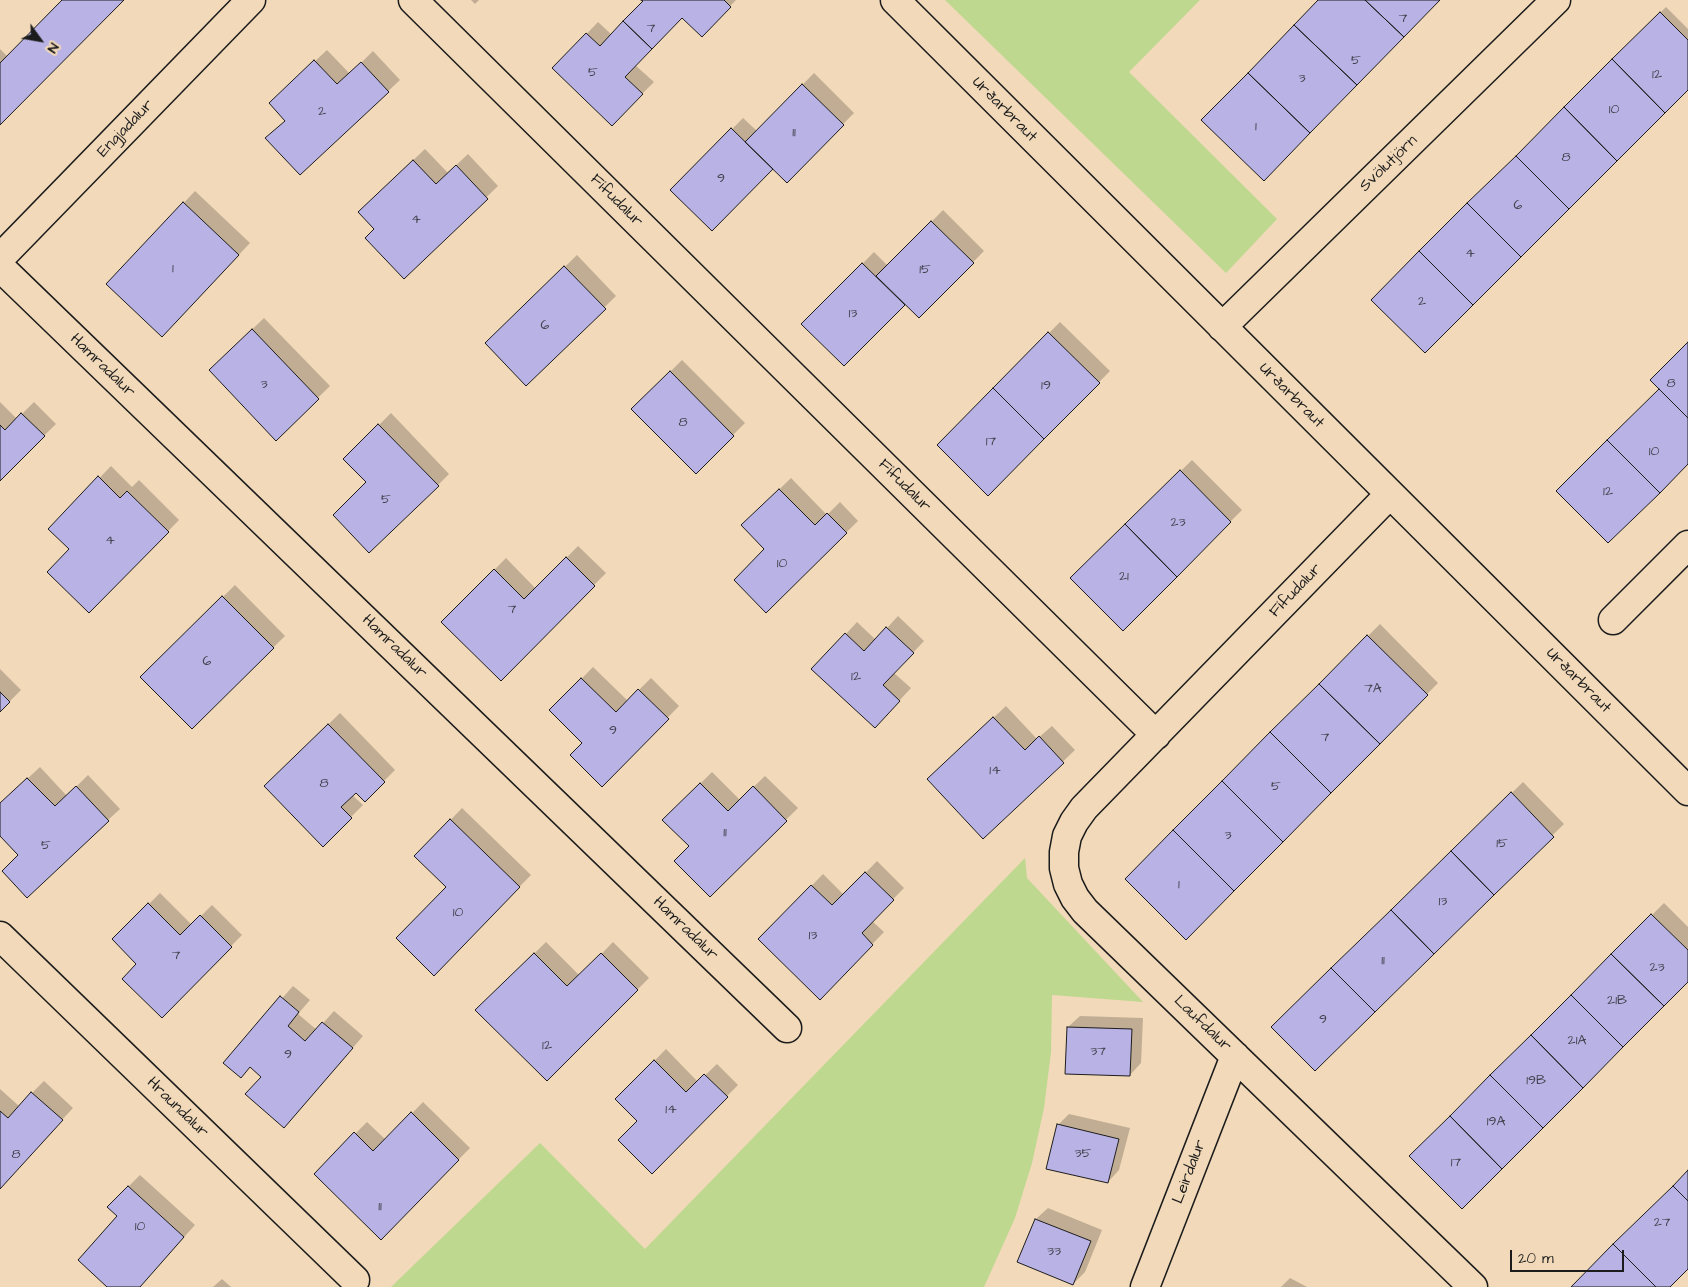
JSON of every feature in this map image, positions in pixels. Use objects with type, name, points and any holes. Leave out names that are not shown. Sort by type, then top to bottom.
[{"type":"street","name":"Engjadalur","points":[[0,258],[251,0]]},
{"type":"street","name":"Fífudalur","points":[[413,0],[1156,735],[1390,494]]},
{"type":"street","name":"Urðarbraut","points":[[895,0],[1688,791]]},
{"type":"street","name":"Svölutjörn","points":[[1222,327],[1556,0]]},
{"type":"street","name":"Hamradalur","points":[[0,267],[787,1028]]},
{"type":"street","points":[[1613,620],[1688,544]]},
{"type":"street","name":"Laufdalur","points":[[1156,735],[1084,808],[1067,836],[1064,868],[1068,884],[1075,898],[1085,911],[1473,1287]]},
{"type":"street","name":"Hraundalur","points":[[0,936],[355,1280]]},
{"type":"street","name":"Leirdalur","points":[[1145,1287],[1235,1056]]},
{"type":"green space","points":[[945,0],[1200,0],[1129,72],[1277,219],[1226,273]]},
{"type":"green space","points":[[1025,858],[1027,878],[1143,1002],[1052,995],[1051,1052],[1044,1108],[1032,1163],[1015,1218],[984,1287],[391,1287],[540,1143],[645,1249]]},
{"type":"building","points":[[62,0],[124,0],[0,125],[0,63]]},
{"type":"building","points":[[641,0],[724,0],[731,7],[702,37],[682,18],[652,49],[623,21],[643,1]]},
{"type":"building","points":[[1318,0],[1365,0],[1404,37],[1357,85],[1294,25]]},
{"type":"building","points":[[1365,0],[1440,0],[1404,37]]},
{"type":"building","points":[[1660,12],[1688,40],[1688,90],[1665,113],[1612,59]]},
{"type":"building","points":[[623,21],[652,49],[625,77],[643,94],[612,126],[552,68],[586,33],[600,46]]},
{"type":"building","points":[[1294,25],[1357,85],[1310,133],[1248,73]]},
{"type":"building","points":[[1612,59],[1665,113],[1617,161],[1564,107]]},
{"type":"building","points":[[314,60],[337,84],[361,62],[389,92],[300,175],[265,138],[285,121],[269,103]]},
{"type":"building","points":[[1248,73],[1310,133],[1264,181],[1201,120]]},
{"type":"building","points":[[802,84],[844,125],[787,183],[745,142]]},
{"type":"building","points":[[1564,107],[1617,161],[1569,209],[1516,156]]},
{"type":"building","points":[[731,128],[773,169],[712,231],[670,190]]},
{"type":"building","points":[[1516,156],[1569,209],[1521,257],[1467,203]]},
{"type":"building","points":[[413,160],[436,184],[456,165],[488,199],[404,279],[365,238],[374,229],[358,212]]},
{"type":"building","points":[[183,202],[239,255],[162,337],[106,284]]},
{"type":"building","points":[[1467,203],[1521,257],[1473,305],[1419,251]]},
{"type":"building","points":[[931,221],[974,263],[919,318],[876,276]]},
{"type":"building","points":[[1419,251],[1473,305],[1425,353],[1371,300]]},
{"type":"building","points":[[862,263],[905,305],[844,366],[801,324]]},
{"type":"building","points":[[564,266],[606,309],[526,386],[485,343]]},
{"type":"building","points":[[252,329],[319,399],[276,441],[209,370]]},
{"type":"building","points":[[1048,332],[1100,383],[1044,439],[993,388]]},
{"type":"building","points":[[1688,342],[1688,418],[1650,380]]},
{"type":"building","points":[[670,371],[734,436],[696,474],[631,409]]},
{"type":"building","points":[[993,388],[1044,439],[988,496],[937,445]]},
{"type":"building","points":[[1659,389],[1688,418],[1688,464],[1660,493],[1607,440]]},
{"type":"building","points":[[21,413],[45,436],[0,481],[0,425],[5,430]]},
{"type":"building","points":[[378,424],[439,486],[369,553],[333,515],[366,482],[343,459]]},
{"type":"building","points":[[1607,440],[1660,493],[1608,543],[1556,491]]},
{"type":"building","points":[[1180,470],[1231,522],[1177,577],[1125,524]]},
{"type":"building","points":[[98,476],[120,498],[127,491],[169,532],[89,613],[47,572],[69,549],[48,529]]},
{"type":"building","points":[[779,489],[815,525],[827,513],[847,533],[766,613],[734,580],[764,549],[741,525]]},
{"type":"building","points":[[1125,524],[1177,577],[1123,631],[1070,578]]},
{"type":"building","points":[[566,557],[595,586],[501,681],[441,622],[494,569],[524,599]]},
{"type":"building","points":[[222,596],[274,648],[192,729],[140,677]]},
{"type":"building","points":[[886,627],[914,653],[883,685],[900,701],[875,728],[811,669],[845,633],[864,651]]},
{"type":"building","points":[[1367,635],[1428,695],[1380,744],[1319,684]]},
{"type":"building","points":[[581,678],[616,712],[638,689],[669,719],[602,787],[570,755],[582,743],[549,710]]},
{"type":"building","points":[[1319,684],[1380,744],[1331,793],[1270,732]]},
{"type":"building","points":[[0,692],[10,702],[0,712]]},
{"type":"building","points":[[993,717],[1025,750],[1039,736],[1064,763],[983,839],[927,779]]},
{"type":"building","points":[[328,724],[385,782],[365,802],[356,793],[341,807],[352,818],[323,847],[264,786]]},
{"type":"building","points":[[1270,732],[1331,793],[1283,842],[1222,781]]},
{"type":"building","points":[[27,778],[55,806],[76,786],[109,821],[27,898],[2,871],[18,855],[0,836],[0,803]]},
{"type":"building","points":[[1222,781],[1283,842],[1234,891],[1173,830]]},
{"type":"building","points":[[700,783],[728,811],[753,786],[787,821],[710,897],[674,861],[689,846],[662,820]]},
{"type":"building","points":[[1511,792],[1554,837],[1494,895],[1451,851]]},
{"type":"building","points":[[450,819],[520,887],[434,976],[396,938],[446,887],[414,856]]},
{"type":"building","points":[[1173,830],[1234,891],[1186,940],[1125,879]]},
{"type":"building","points":[[1451,851],[1494,895],[1434,954],[1391,910]]},
{"type":"building","points":[[865,872],[894,900],[862,933],[873,945],[820,1000],[758,939],[811,885],[832,905]]},
{"type":"building","points":[[148,903],[180,935],[200,915],[232,947],[162,1018],[122,979],[136,964],[112,939]]},
{"type":"building","points":[[1391,910],[1434,954],[1375,1012],[1331,968]]},
{"type":"building","points":[[1651,914],[1688,950],[1688,982],[1664,1006],[1611,954]]},
{"type":"building","points":[[534,953],[567,986],[601,953],[638,990],[547,1081],[475,1010]]},
{"type":"building","points":[[1611,954],[1664,1006],[1623,1047],[1571,995]]},
{"type":"building","points":[[1331,968],[1375,1012],[1315,1071],[1271,1027]]},
{"type":"building","points":[[1571,995],[1623,1047],[1583,1088],[1531,1035]]},
{"type":"building","points":[[280,996],[299,1012],[288,1026],[305,1041],[322,1022],[353,1048],[284,1128],[245,1094],[261,1077],[250,1067],[241,1078],[223,1063]]},
{"type":"building","points":[[1067,1027],[1132,1029],[1130,1076],[1065,1074]]},
{"type":"building","points":[[1531,1035],[1583,1088],[1543,1128],[1490,1075]]},
{"type":"building","points":[[654,1060],[686,1092],[704,1074],[728,1097],[652,1174],[618,1140],[637,1121],[615,1099]]},
{"type":"building","points":[[1490,1075],[1543,1128],[1502,1169],[1450,1116]]},
{"type":"building","points":[[31,1092],[63,1120],[0,1189],[0,1111],[8,1118]]},
{"type":"building","points":[[411,1112],[459,1160],[381,1240],[314,1174],[354,1132],[373,1151]]},
{"type":"building","points":[[1450,1116],[1502,1169],[1462,1209],[1409,1156]]},
{"type":"building","points":[[1057,1124],[1119,1139],[1108,1183],[1046,1169]]},
{"type":"building","points":[[1688,1170],[1688,1201],[1673,1186]]},
{"type":"building","points":[[128,1186],[184,1237],[140,1287],[107,1287],[78,1260],[117,1216],[107,1207]]},
{"type":"building","points":[[1673,1186],[1688,1201],[1688,1269],[1670,1287],[1656,1287],[1613,1244]]},
{"type":"building","points":[[1035,1219],[1091,1241],[1073,1285],[1017,1262]]},
{"type":"building","points":[[1613,1244],[1656,1287],[1571,1287]]}]
